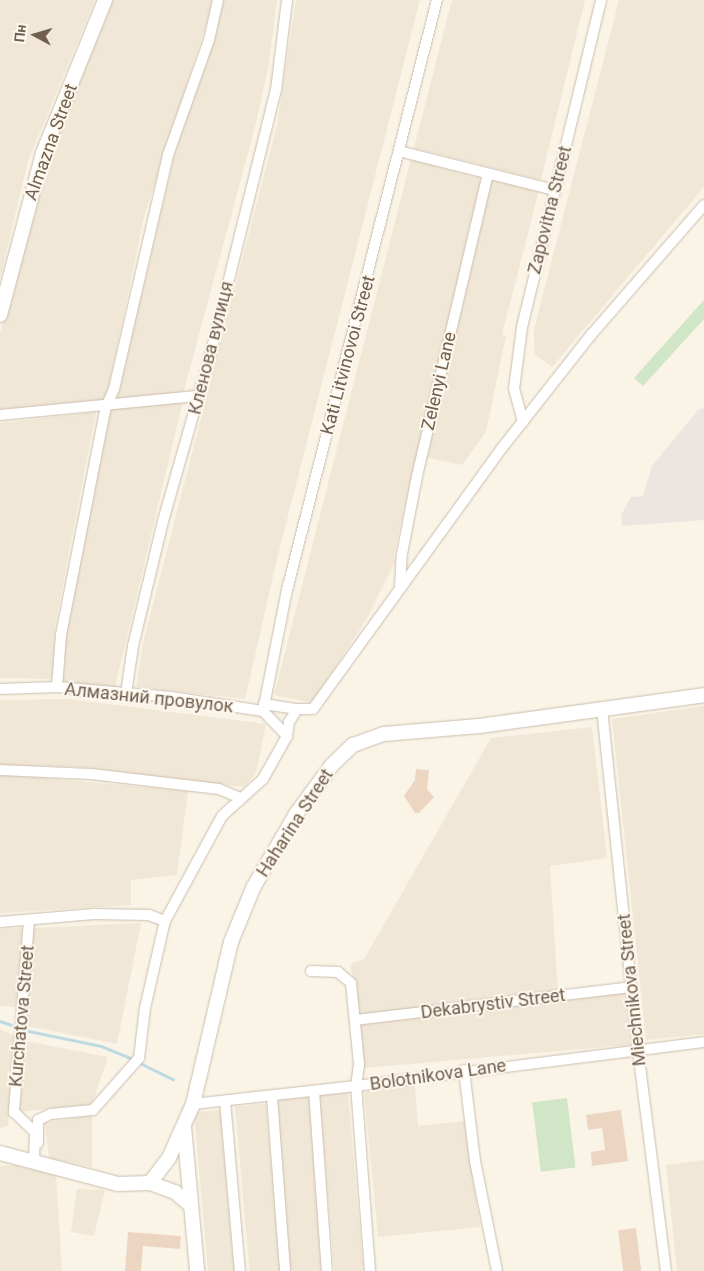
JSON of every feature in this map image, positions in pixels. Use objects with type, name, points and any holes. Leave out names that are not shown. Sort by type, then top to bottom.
[{"type":"main road","name":"Almazna Street","points":[[0,315],[43,153],[105,0]]},
{"type":"main road","name":"Haharina Street","points":[[150,1183],[169,1158],[193,1104],[207,1034],[234,933],[253,888],[296,814],[332,765],[353,745],[384,734],[602,709],[704,695]]},
{"type":"main road","points":[[184,1126],[197,1271]]},
{"type":"main road","points":[[0,1153],[118,1184],[150,1183],[175,1192],[191,1206]]},
{"type":"street","points":[[57,687],[61,635],[90,474],[105,410],[110,403],[168,155],[218,0]]},
{"type":"street","name":"Кленова вулиця","points":[[126,694],[133,646],[161,531],[200,396],[276,90],[287,0]]},
{"type":"street","name":"Kati Litvinovoi Street","points":[[264,707],[286,590],[400,151],[437,0]]},
{"type":"street","name":"Zapovitna Street","points":[[523,422],[514,389],[522,327],[601,0]]},
{"type":"street","points":[[400,151],[554,190]]},
{"type":"street","name":"Zelenyi Lane","points":[[400,588],[402,554],[417,476],[488,174]]},
{"type":"street","points":[[34,1161],[38,1143],[38,1120],[51,1114],[93,1110],[139,1058],[145,1008],[165,921],[222,816],[263,779],[287,736],[289,722],[297,709],[313,709],[523,422],[591,336],[704,205]]},
{"type":"street","points":[[0,415],[110,403],[200,396]]},
{"type":"street","name":"Алмазний провулок","points":[[0,689],[57,687],[297,709]]},
{"type":"street","points":[[264,707],[287,736]]},
{"type":"street","name":"Miechnikova Street","points":[[602,709],[638,1050],[666,1271]]},
{"type":"street","points":[[0,770],[91,774],[219,789],[240,798]]},
{"type":"street","points":[[0,922],[94,914],[149,915],[165,921]]},
{"type":"street","name":"Kurchatova Street","points":[[30,920],[14,1112],[30,1124],[38,1143]]},
{"type":"street","points":[[193,1104],[272,1097],[356,1086],[359,1064],[355,1020],[347,977],[338,972],[311,972]]},
{"type":"street","name":"Dekabrystiv Street","points":[[355,1020],[632,987]]},
{"type":"street","name":"Bolotnikova Lane","points":[[370,1271],[356,1086],[464,1070],[704,1042]]},
{"type":"street","points":[[464,1070],[475,1161],[497,1271]]},
{"type":"street","points":[[314,1091],[327,1271]]},
{"type":"street","points":[[272,1097],[285,1271]]},
{"type":"street","points":[[225,1101],[240,1271]]},
{"type":"shaded area","points":[[0,0],[95,0],[28,161],[0,279]]},
{"type":"shaded area","points":[[112,0],[214,0],[144,217],[106,400],[0,411],[0,333],[49,153]]},
{"type":"shaded area","points":[[223,0],[277,0],[269,64],[255,127],[183,394],[117,398],[176,148],[211,48]]},
{"type":"shaded area","points":[[296,0],[420,0],[278,555],[245,699],[136,687],[143,643],[277,125]]},
{"type":"shaded area","points":[[452,0],[585,0],[541,180],[414,148]]},
{"type":"shaded area","points":[[619,0],[704,0],[704,187],[552,367],[534,354],[534,329]]},
{"type":"shaded area","points":[[411,159],[479,178],[482,185],[400,526],[393,559],[396,560],[366,620],[312,703],[274,695]]},
{"type":"shaded area","points":[[490,179],[539,190],[502,335],[506,336],[486,432],[462,465],[424,457]]},
{"type":"shaded area","points":[[183,401],[115,687],[63,682],[64,644],[97,463],[112,406]]},
{"type":"shaded area","points":[[704,408],[704,520],[622,526],[621,515],[631,497],[643,496],[652,466],[698,410]]},
{"type":"shaded area","points":[[96,412],[55,626],[54,674],[50,679],[0,678],[0,423]]},
{"type":"shaded area","points":[[68,699],[266,724],[256,773],[244,787],[79,767],[0,765],[0,700]]},
{"type":"shaded area","points":[[704,706],[704,1034],[646,1040],[612,719]]},
{"type":"shaded area","points":[[592,727],[607,858],[550,866],[558,992],[360,1015],[350,964],[364,959],[491,738]]},
{"type":"shaded area","points":[[0,774],[188,791],[177,875],[131,880],[131,905],[0,913]]},
{"type":"shaded area","points":[[141,923],[117,1044],[27,1026],[33,928]]},
{"type":"shaded area","points":[[23,928],[16,1007],[0,1006],[0,929]]},
{"type":"shaded area","points":[[625,992],[630,1045],[362,1068],[357,1015]]},
{"type":"shaded area","points":[[0,1030],[15,1035],[8,1126],[0,1128]]},
{"type":"shaded area","points":[[26,1041],[108,1057],[92,1104],[19,1112]]},
{"type":"shaded area","points":[[415,1085],[418,1126],[465,1121],[480,1227],[378,1237],[364,1092]]},
{"type":"shaded area","points":[[348,1093],[364,1271],[334,1271],[319,1096]]},
{"type":"shaded area","points":[[311,1097],[323,1271],[289,1271],[277,1099]]},
{"type":"shaded area","points":[[266,1104],[281,1271],[249,1271],[235,1107]]},
{"type":"shaded area","points":[[220,1110],[234,1271],[208,1271],[194,1112]]},
{"type":"shaded area","points":[[92,1115],[92,1167],[49,1158],[45,1123]]},
{"type":"shaded area","points":[[704,1160],[704,1271],[677,1271],[666,1165]]},
{"type":"shaded area","points":[[14,1165],[56,1175],[62,1271],[0,1271],[0,1166]]},
{"type":"shaded area","points":[[77,1189],[105,1190],[94,1236],[71,1232]]},
{"type":"green space","points":[[704,300],[704,319],[643,386],[634,378]]},
{"type":"green space","points":[[567,1098],[576,1167],[541,1172],[532,1102]]},
{"type":"building","points":[[416,769],[429,770],[427,789],[434,797],[419,813],[415,813],[404,796],[415,780]]},
{"type":"building","points":[[621,1110],[628,1161],[592,1166],[591,1152],[605,1150],[602,1128],[588,1130],[586,1115]]},
{"type":"building","points":[[636,1228],[641,1271],[623,1271],[618,1230]]},
{"type":"building","points":[[128,1232],[181,1236],[180,1249],[143,1246],[141,1271],[125,1271]]},
{"type":"waterway","points":[[0,1021],[17,1027]]},
{"type":"waterway","points":[[24,1030],[101,1046],[133,1059]]},
{"type":"waterway","points":[[138,1062],[173,1079]]}]
